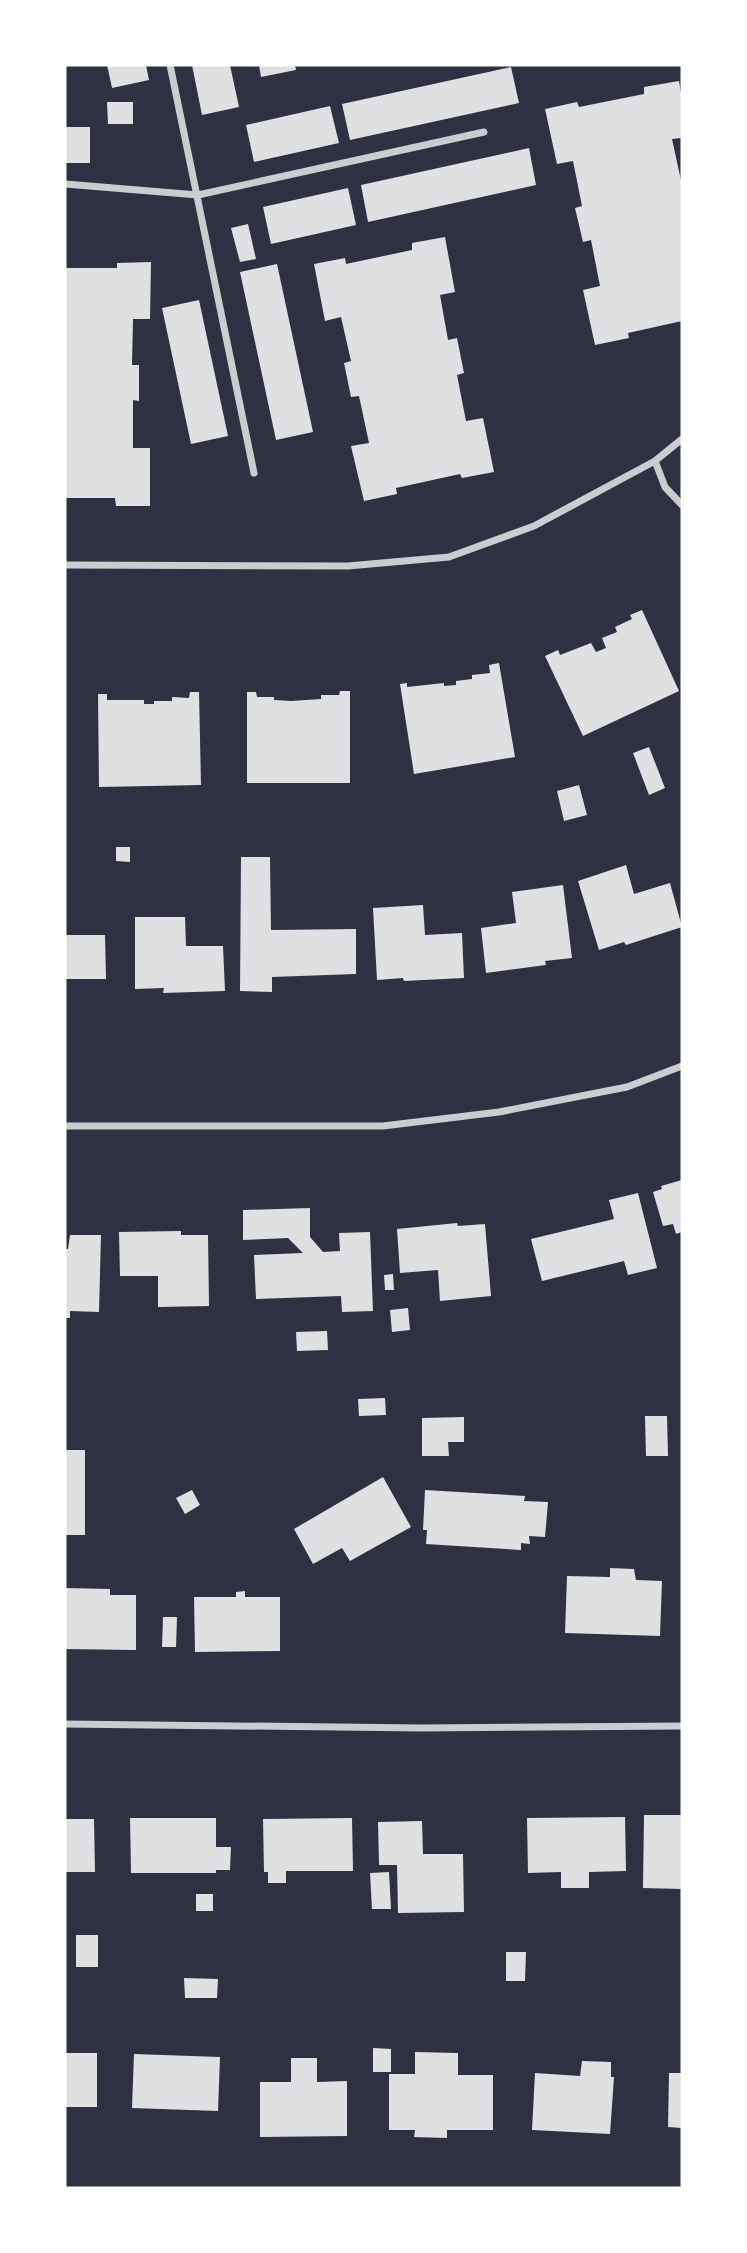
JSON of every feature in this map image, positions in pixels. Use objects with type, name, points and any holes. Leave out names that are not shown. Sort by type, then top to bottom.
[{"type":"street","points":[[170,65],[254,473]]},
{"type":"street","points":[[65,184],[198,195],[484,132]]},
{"type":"street","points":[[65,565],[348,566],[449,557],[534,526],[655,461],[682,439]]},
{"type":"street","points":[[655,461],[665,487],[682,505]]},
{"type":"street","points":[[65,1126],[383,1126],[499,1112],[627,1087],[682,1066]]},
{"type":"street","points":[[65,1724],[421,1728],[682,1726]]},
{"type":"building","points":[[107,65],[146,65],[149,80],[112,88]]},
{"type":"building","points":[[192,65],[230,65],[239,107],[202,115]]},
{"type":"building","points":[[259,65],[295,65],[296,70],[261,77]]},
{"type":"building","points":[[511,67],[519,103],[350,140],[342,104]]},
{"type":"building","points":[[679,81],[682,138],[672,139],[682,185],[682,321],[628,333],[629,338],[595,345],[583,290],[600,286],[591,240],[583,242],[575,208],[582,206],[573,161],[557,164],[545,109],[577,102],[579,107],[644,94],[644,87]]},
{"type":"building","points":[[107,102],[133,102],[133,124],[108,124]]},
{"type":"building","points":[[330,106],[339,143],[254,162],[246,125]]},
{"type":"building","points":[[65,127],[90,127],[90,163],[65,163]]},
{"type":"building","points":[[529,148],[536,185],[368,222],[361,185]]},
{"type":"building","points":[[348,188],[356,225],[271,244],[263,207]]},
{"type":"building","points":[[248,224],[256,259],[240,262],[231,228]]},
{"type":"building","points":[[445,237],[455,292],[440,295],[448,340],[457,338],[464,373],[457,375],[466,421],[483,418],[494,472],[462,478],[460,474],[396,488],[397,494],[364,501],[351,446],[369,443],[359,396],[351,397],[344,363],[351,361],[341,317],[325,321],[314,264],[345,258],[346,264],[412,250],[412,243]]},
{"type":"building","points":[[151,262],[150,319],[133,319],[132,365],[139,365],[139,401],[133,400],[133,448],[150,448],[150,506],[116,506],[115,498],[65,498],[65,268],[117,268],[117,263]]},
{"type":"building","points":[[277,264],[313,432],[276,440],[240,272]]},
{"type":"building","points":[[199,300],[228,436],[191,444],[162,308]]},
{"type":"building","points":[[642,610],[679,691],[583,736],[545,656],[558,650],[560,655],[591,643],[596,652],[606,648],[602,638],[617,632],[615,627],[632,619],[630,615]]},
{"type":"building","points":[[499,663],[515,757],[414,774],[400,684],[407,683],[407,687],[444,683],[444,686],[456,685],[456,681],[472,679],[472,675],[490,673],[489,665]]},
{"type":"building","points":[[340,691],[350,691],[350,783],[247,783],[247,692],[256,692],[257,697],[291,701],[321,699],[321,695],[339,695]]},
{"type":"building","points":[[190,692],[199,692],[201,785],[99,787],[98,694],[107,694],[107,700],[144,700],[144,704],[154,704],[154,701],[172,701],[172,697],[189,698]]},
{"type":"building","points":[[649,747],[665,788],[649,795],[633,753]]},
{"type":"building","points":[[579,785],[587,815],[564,821],[557,791]]},
{"type":"building","points":[[116,847],[130,847],[130,862],[116,861]]},
{"type":"building","points":[[241,857],[270,857],[271,930],[356,929],[356,974],[272,977],[272,992],[240,991]]},
{"type":"building","points":[[626,865],[634,894],[670,883],[682,927],[626,945],[624,942],[599,950],[578,881]]},
{"type":"building","points":[[563,885],[572,958],[545,961],[546,965],[486,973],[481,928],[516,923],[512,892]]},
{"type":"building","points":[[423,905],[425,935],[462,933],[464,978],[377,980],[373,908]]},
{"type":"building","points":[[135,917],[185,917],[186,946],[223,946],[225,991],[163,993],[164,988],[135,989]]},
{"type":"building","points":[[65,935],[105,935],[106,979],[65,979]]},
{"type":"building","points":[[682,1180],[682,1232],[676,1234],[673,1224],[663,1226],[653,1192],[662,1189],[661,1186]]},
{"type":"building","points":[[638,1193],[657,1268],[628,1275],[624,1261],[542,1281],[531,1239],[614,1219],[609,1200]]},
{"type":"building","points":[[310,1208],[310,1237],[323,1252],[340,1251],[339,1233],[370,1232],[373,1311],[342,1312],[341,1296],[256,1299],[254,1255],[303,1253],[288,1238],[243,1240],[243,1210]]},
{"type":"building","points":[[457,1223],[458,1226],[485,1224],[491,1296],[440,1301],[438,1270],[400,1273],[397,1229]]},
{"type":"building","points":[[181,1231],[181,1235],[208,1235],[209,1306],[158,1307],[158,1276],[120,1276],[119,1232]]},
{"type":"building","points":[[70,1235],[101,1235],[99,1312],[70,1311],[70,1318],[65,1318],[65,1249],[68,1249]]},
{"type":"building","points":[[393,1274],[394,1290],[385,1290],[384,1275]]},
{"type":"building","points":[[408,1308],[410,1330],[392,1332],[390,1310]]},
{"type":"building","points":[[327,1331],[328,1350],[297,1351],[296,1332]]},
{"type":"building","points":[[385,1398],[386,1415],[359,1416],[358,1399]]},
{"type":"building","points":[[645,1416],[667,1416],[668,1456],[646,1456]]},
{"type":"building","points":[[464,1417],[464,1442],[448,1442],[449,1456],[422,1456],[422,1418]]},
{"type":"building","points":[[65,1450],[85,1450],[85,1535],[65,1535]]},
{"type":"building","points":[[383,1477],[411,1527],[350,1561],[342,1548],[313,1564],[294,1529]]},
{"type":"building","points":[[192,1490],[200,1505],[185,1514],[176,1498]]},
{"type":"building","points":[[425,1490],[525,1496],[524,1501],[548,1502],[545,1537],[529,1536],[530,1544],[521,1543],[521,1550],[426,1544],[427,1530],[423,1530]]},
{"type":"building","points":[[610,1568],[634,1569],[636,1580],[662,1581],[660,1636],[565,1633],[567,1576],[610,1577]]},
{"type":"building","points":[[65,1588],[110,1589],[110,1595],[136,1595],[136,1650],[65,1649]]},
{"type":"building","points":[[245,1591],[245,1597],[280,1597],[280,1651],[195,1652],[194,1597],[236,1597],[236,1592]]},
{"type":"building","points":[[163,1617],[177,1617],[176,1647],[162,1647]]},
{"type":"building","points":[[644,1815],[682,1815],[682,1889],[643,1888]]},
{"type":"building","points":[[625,1817],[626,1871],[589,1872],[589,1888],[561,1888],[561,1872],[528,1873],[527,1818]]},
{"type":"building","points":[[130,1818],[216,1818],[216,1847],[231,1847],[230,1870],[216,1870],[216,1873],[131,1873]]},
{"type":"building","points":[[352,1818],[353,1871],[286,1871],[286,1883],[268,1883],[268,1872],[264,1872],[263,1819]]},
{"type":"building","points":[[65,1819],[94,1819],[95,1872],[65,1872]]},
{"type":"building","points":[[422,1821],[423,1854],[463,1854],[464,1912],[398,1913],[397,1865],[379,1865],[378,1822]]},
{"type":"building","points":[[389,1872],[391,1909],[372,1909],[370,1873]]},
{"type":"building","points":[[196,1894],[213,1894],[213,1911],[196,1911]]},
{"type":"building","points":[[76,1935],[98,1935],[98,1967],[76,1967]]},
{"type":"building","points":[[506,1952],[526,1952],[525,1981],[506,1981]]},
{"type":"building","points":[[184,1978],[218,1979],[217,1998],[185,1998]]},
{"type":"building","points":[[373,2048],[391,2049],[391,2072],[373,2072]]},
{"type":"building","points":[[415,2052],[458,2053],[458,2075],[493,2075],[493,2130],[447,2130],[447,2138],[414,2137],[415,2130],[389,2130],[389,2074],[415,2074]]},
{"type":"building","points":[[65,2053],[97,2053],[97,2107],[65,2107]]},
{"type":"building","points":[[134,2054],[220,2057],[218,2111],[132,2108]]},
{"type":"building","points":[[291,2058],[317,2058],[317,2082],[347,2081],[347,2136],[260,2137],[260,2082],[291,2082]]},
{"type":"building","points":[[582,2061],[611,2062],[611,2077],[614,2077],[610,2134],[532,2130],[535,2073],[580,2076]]},
{"type":"building","points":[[669,2073],[682,2073],[682,2128],[668,2127]]}]
